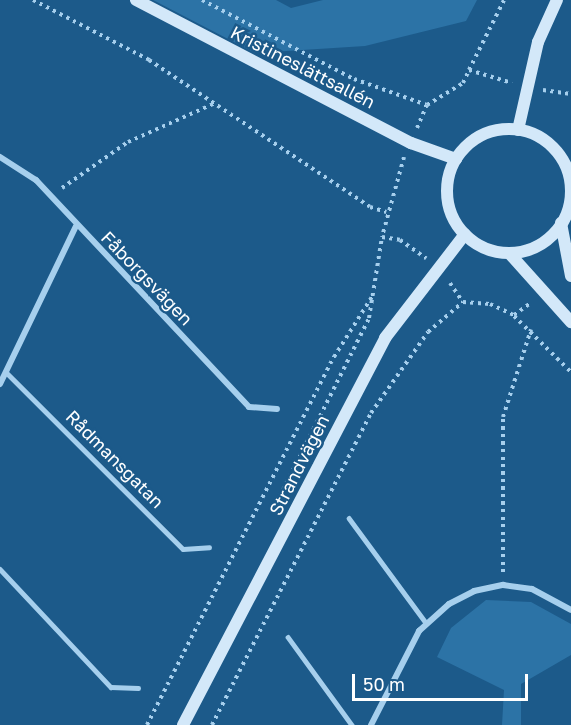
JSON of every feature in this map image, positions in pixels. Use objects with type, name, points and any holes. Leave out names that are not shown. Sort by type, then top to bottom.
[{"type":"street","name":"Kristineslättsallén","points":[[136,0],[411,143],[456,159]]},
{"type":"street","points":[[518,130],[525,87],[557,0]]},
{"type":"street","points":[[518,130],[546,141],[569,171],[570,198],[561,223],[536,247],[509,253],[485,248],[465,234],[448,198],[456,159],[480,136],[518,130]]},
{"type":"street","name":"Fåborgsvägen","points":[[0,157],[22,167],[249,407],[277,409]]},
{"type":"street","points":[[561,223],[571,276]]},
{"type":"street","points":[[0,384],[76,226]]},
{"type":"street","name":"Strandvägen","points":[[183,725],[385,338],[465,234]]},
{"type":"street","points":[[509,253],[571,322]]},
{"type":"street","points":[[370,725],[426,623],[474,591],[503,585],[532,589],[571,610]]},
{"type":"lane","name":"Rådmansgatan","points":[[6,372],[183,549],[209,547]]},
{"type":"lane","points":[[349,518],[426,623]]},
{"type":"lane","points":[[0,568],[111,687],[138,688]]},
{"type":"lane","points":[[288,637],[352,725]]},
{"type":"path","points":[[33,0],[149,60],[370,207],[386,212]]},
{"type":"path","points":[[202,0],[354,79],[427,105]]},
{"type":"path","points":[[469,70],[504,0]]},
{"type":"path","points":[[525,87],[571,94]]},
{"type":"path","points":[[51,197],[128,142],[214,103]]},
{"type":"path","points":[[270,515],[369,318],[382,237]]},
{"type":"path","points":[[514,315],[545,292]]},
{"type":"path","points":[[147,725],[334,357],[374,295]]},
{"type":"path","points":[[212,725],[371,413],[422,340],[463,302],[490,303],[514,315],[531,329],[571,372]]},
{"type":"path","points":[[503,585],[503,417],[531,329]]},
{"type":"shaded area","points":[[153,0],[276,0],[291,8],[323,0],[477,0],[466,21],[365,46],[255,53]]},
{"type":"shaded area","points":[[486,600],[531,602],[571,624],[571,655],[521,684],[521,725],[502,725],[504,690],[437,657],[451,628]]}]
